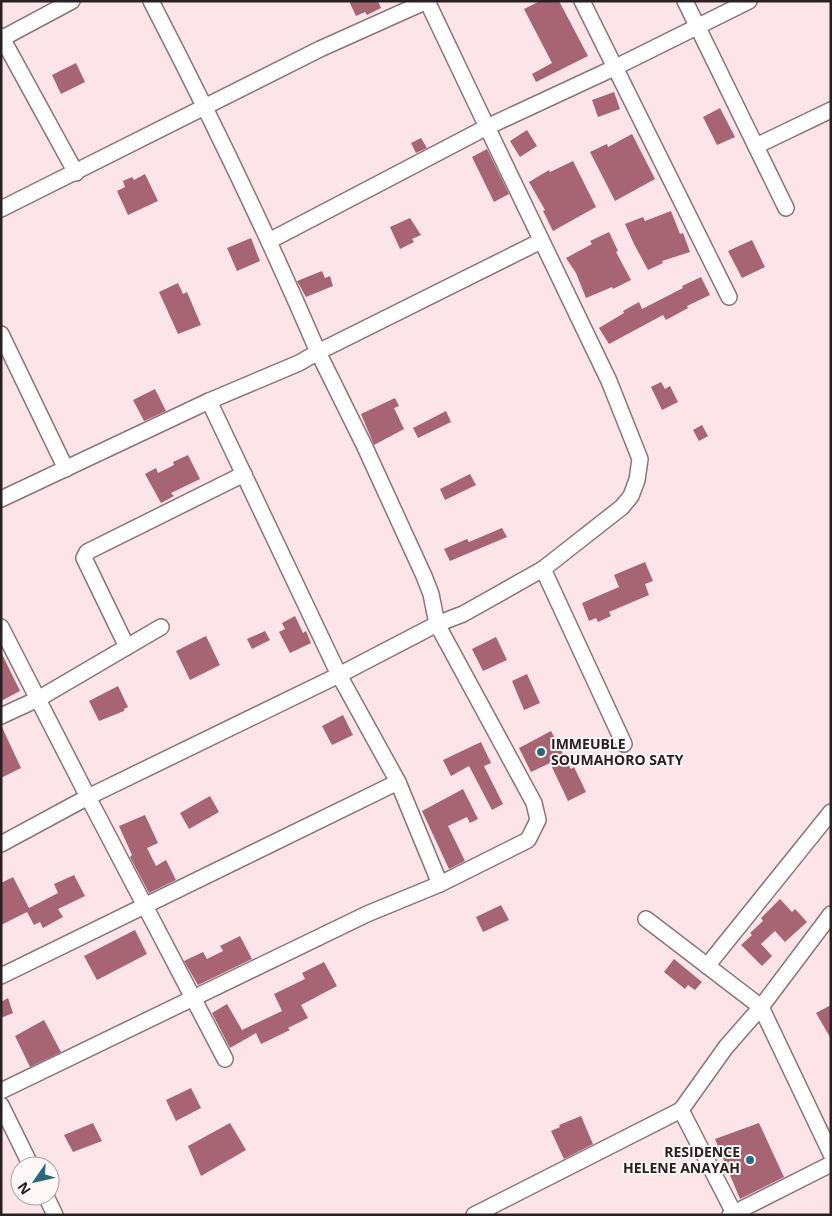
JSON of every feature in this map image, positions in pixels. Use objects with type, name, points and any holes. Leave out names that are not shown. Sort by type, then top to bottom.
[{"type":"street","points":[[72,1],[2,38],[76,173]]},
{"type":"street","points":[[1,1091],[367,914],[440,884],[528,840],[538,820],[534,803],[437,624],[431,594],[424,576],[364,445],[318,352],[205,106],[151,1]]},
{"type":"street","points":[[1,209],[320,49],[427,1],[609,381],[640,459],[637,480],[631,496],[622,507],[543,569],[463,614],[437,624],[339,675],[88,797],[1,844]]},
{"type":"street","points":[[582,1],[730,297]]},
{"type":"street","points":[[685,1],[786,208]]},
{"type":"street","points":[[269,242],[488,128],[749,1]]},
{"type":"street","points":[[756,146],[831,110]]},
{"type":"street","points":[[1,499],[209,401],[299,363],[541,241]]},
{"type":"street","points":[[1,334],[7,360],[66,469]]},
{"type":"street","points":[[209,401],[339,675],[398,782],[440,884]]},
{"type":"street","points":[[127,647],[84,558],[87,552],[244,474]]},
{"type":"street","points":[[543,569],[624,744]]},
{"type":"street","points":[[1,716],[38,699],[161,627]]},
{"type":"street","points":[[3,635],[225,1058]]},
{"type":"street","points":[[1,976],[144,904],[398,782]]},
{"type":"street","points":[[707,966],[831,812]]},
{"type":"street","points":[[646,918],[761,1007],[831,1154]]},
{"type":"street","points":[[474,1215],[681,1110],[726,1047],[829,923]]},
{"type":"street","points":[[1,1105],[26,1156]]},
{"type":"street","points":[[681,1110],[733,1214],[831,1164]]},
{"type":"building","points":[[349,1],[378,1],[381,8],[367,15],[365,12],[356,16]]},
{"type":"building","points":[[540,1],[559,1],[588,56],[536,82],[532,74],[552,63],[524,9]]},
{"type":"building","points":[[76,63],[85,82],[61,94],[52,75]]},
{"type":"building","points":[[614,92],[620,109],[598,117],[592,100]]},
{"type":"building","points":[[720,108],[735,137],[717,145],[703,117]]},
{"type":"building","points":[[527,130],[537,146],[520,157],[510,141]]},
{"type":"building","points":[[632,134],[655,179],[615,201],[590,152],[607,144],[608,147]]},
{"type":"building","points":[[421,138],[427,148],[416,153],[411,143]]},
{"type":"building","points":[[487,149],[509,194],[494,202],[472,157]]},
{"type":"building","points":[[573,161],[596,207],[553,231],[543,211],[545,210],[529,182],[549,170],[550,172]]},
{"type":"building","points":[[145,174],[158,201],[128,215],[117,191],[125,187],[123,181],[132,177],[134,180]]},
{"type":"building","points":[[671,211],[680,234],[683,233],[690,252],[662,261],[663,263],[648,270],[625,224],[643,217],[645,221]]},
{"type":"building","points":[[410,218],[421,235],[412,239],[414,242],[400,249],[390,227]]},
{"type":"building","points":[[609,232],[618,251],[616,252],[631,280],[613,289],[612,287],[586,298],[576,273],[566,258],[592,244],[590,241]]},
{"type":"building","points":[[251,238],[260,261],[237,271],[227,248]]},
{"type":"building","points":[[752,240],[765,267],[742,278],[728,251]]},
{"type":"building","points":[[322,271],[325,278],[330,276],[333,286],[306,297],[297,281]]},
{"type":"building","points":[[701,277],[710,295],[687,306],[688,308],[666,320],[663,315],[609,344],[599,328],[639,302],[642,309]]},
{"type":"building","points":[[178,283],[183,294],[187,292],[201,325],[178,334],[159,292]]},
{"type":"building","points":[[661,382],[665,389],[670,386],[678,402],[662,410],[651,387]]},
{"type":"building","points":[[155,389],[166,411],[144,421],[133,400]]},
{"type":"building","points":[[395,398],[399,406],[394,408],[404,429],[374,445],[361,414]]},
{"type":"building","points":[[446,411],[451,422],[418,438],[413,428]]},
{"type":"building","points":[[702,425],[708,436],[699,441],[693,430]]},
{"type":"building","points":[[188,455],[200,479],[171,493],[174,496],[161,503],[145,474],[156,468],[158,473],[174,465],[173,462]]},
{"type":"building","points":[[470,474],[476,485],[445,500],[440,489]]},
{"type":"building","points":[[502,528],[507,537],[450,561],[444,549],[467,539],[469,542]]},
{"type":"building","points":[[645,562],[653,581],[645,584],[649,595],[609,612],[611,616],[598,622],[596,618],[589,621],[582,603],[619,587],[614,575]]},
{"type":"building","points":[[295,616],[303,633],[306,631],[311,643],[290,653],[279,632],[285,629],[282,623]]},
{"type":"building","points":[[265,631],[270,640],[252,649],[247,639]]},
{"type":"building","points":[[206,636],[220,665],[190,680],[176,651]]},
{"type":"building","points":[[496,637],[507,660],[483,671],[472,649]]},
{"type":"building","points":[[1,652],[20,691],[1,701]]},
{"type":"building","points":[[527,674],[540,703],[524,710],[512,681]]},
{"type":"building","points":[[118,686],[128,707],[124,711],[99,721],[89,701]]},
{"type":"building","points":[[343,715],[353,735],[332,745],[322,726]]},
{"type":"building","points":[[1,725],[21,768],[1,778]]},
{"type":"building","points":[[551,731],[571,769],[574,767],[586,792],[568,801],[550,763],[531,772],[519,748]]},
{"type":"building","points":[[481,742],[491,763],[484,766],[503,804],[492,810],[469,766],[451,776],[443,760]]},
{"type":"building","points":[[463,789],[478,819],[470,823],[467,817],[448,826],[465,861],[449,869],[422,811]]},
{"type":"building","points":[[210,796],[219,812],[189,829],[180,813]]},
{"type":"building","points":[[145,815],[158,843],[147,848],[156,866],[166,860],[176,880],[149,893],[130,857],[132,855],[119,826]]},
{"type":"building","points":[[74,875],[85,896],[58,909],[63,917],[43,928],[40,922],[34,925],[27,912],[1,925],[1,883],[13,877],[29,908],[58,893],[54,884]]},
{"type":"building","points":[[780,899],[792,912],[795,909],[807,922],[785,942],[775,931],[761,944],[772,956],[762,966],[741,945],[763,921],[761,918]]},
{"type":"building","points":[[501,905],[509,920],[483,932],[476,917]]},
{"type":"building","points":[[135,930],[147,954],[97,980],[84,956]]},
{"type":"building","points":[[240,936],[252,959],[198,985],[184,961],[203,952],[207,959],[223,951],[220,946]]},
{"type":"building","points":[[674,959],[702,982],[695,990],[688,985],[685,989],[664,972]]},
{"type":"building","points":[[324,962],[337,986],[301,1005],[308,1018],[288,1028],[290,1030],[261,1044],[256,1033],[230,1048],[212,1013],[227,1004],[242,1030],[282,1011],[274,994],[305,979],[302,973]]},
{"type":"building","points":[[8,998],[13,1013],[1,1018],[1,1002]]},
{"type":"building","points":[[831,1005],[831,1039],[816,1013]]},
{"type":"building","points":[[44,1020],[61,1052],[30,1067],[15,1036]]},
{"type":"building","points":[[191,1088],[201,1108],[176,1121],[166,1100]]},
{"type":"building","points":[[581,1116],[593,1144],[564,1159],[551,1131],[560,1127],[559,1125]]},
{"type":"building","points":[[93,1123],[102,1141],[73,1152],[64,1135]]},
{"type":"building","points":[[230,1123],[246,1150],[201,1176],[188,1146]]},
{"type":"building","name":"RESIDENCE HELENE ANAYAH","points":[[759,1123],[784,1177],[740,1199],[715,1139]]},
{"type":"place","name":"IMMEUBLE SOUMAHORO SATY","points":[[541,752]]},
{"type":"place","name":"RESIDENCE HELENE ANAYAH","points":[[750,1160]]}]
